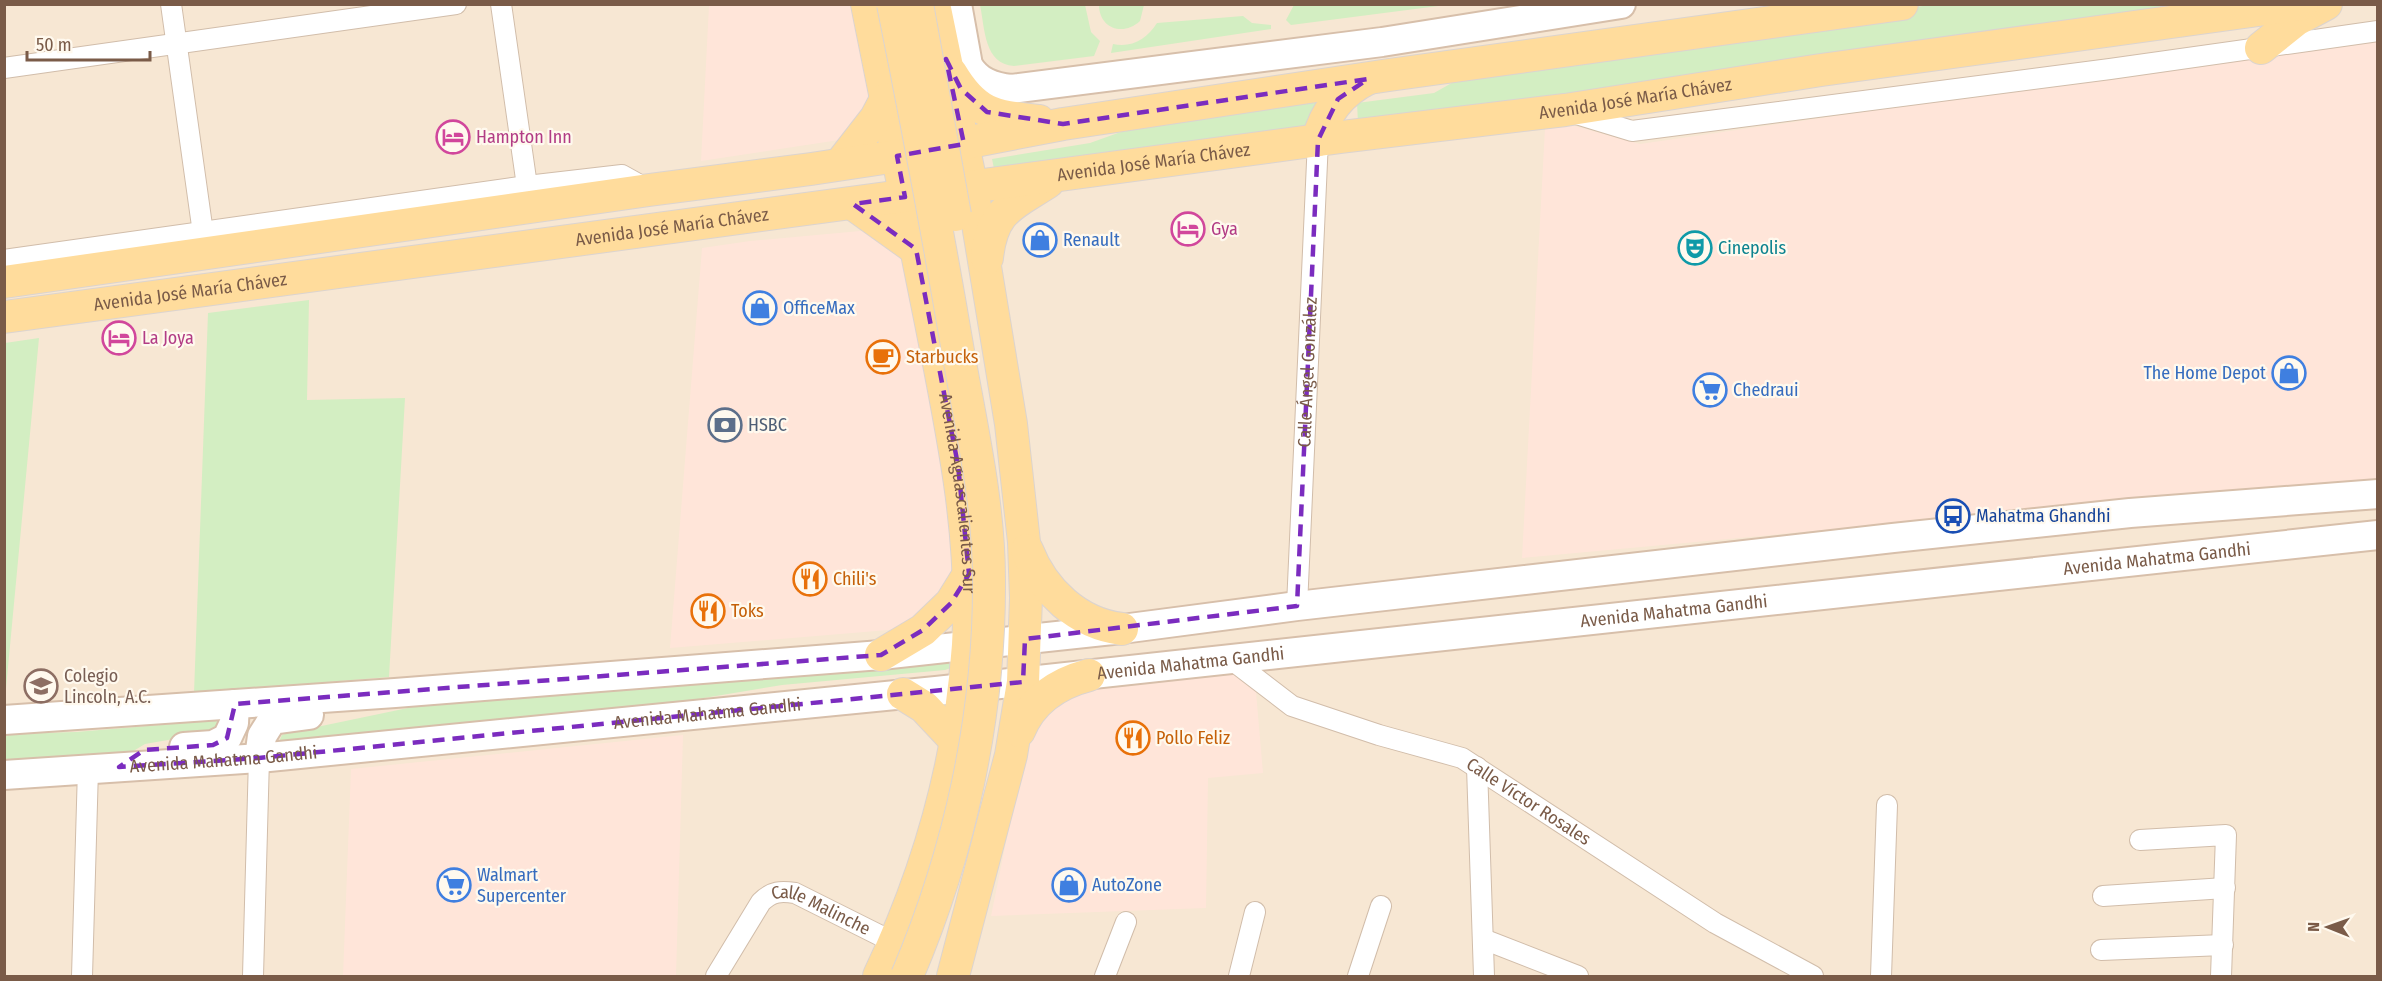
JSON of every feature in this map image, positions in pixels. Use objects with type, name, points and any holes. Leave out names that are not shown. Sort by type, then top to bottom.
[{"type":"main road","name":"Avenida Aguascalientes Sur","points":[[867,4],[955,445],[964,506],[969,574],[968,645],[949,783],[914,899],[879,976]]},
{"type":"main road","name":"Avenida Aguascalientes Sur","points":[[893,4],[973,435],[983,498],[989,579],[982,702],[968,783],[939,895],[907,976]]},
{"type":"main road","points":[[917,4],[996,448],[1008,540],[1005,663],[996,746],[955,900],[925,976]]},
{"type":"main road","points":[[934,4],[956,56],[961,89],[987,112],[998,117],[1064,124]]},
{"type":"main road","points":[[953,976],[1011,755],[1023,682],[1025,639],[1024,542],[1020,503],[1011,424],[964,144],[956,56],[957,4]]},
{"type":"main road","points":[[956,56],[968,65],[982,82],[1011,89],[1382,42],[1621,4]]},
{"type":"main road","name":"Avenida José María Chávez","points":[[4,282],[811,169],[897,156],[1064,124],[1465,64],[1902,4]]},
{"type":"main road","name":"Avenida José María Chávez","points":[[4,317],[1318,140],[1564,111],[1821,70],[2302,4]]},
{"type":"main road","points":[[2261,48],[2296,20],[2326,4]]},
{"type":"main road","points":[[1456,30],[1465,64]]},
{"type":"main road","points":[[1318,140],[1325,118],[1347,91],[1378,77],[1382,42]]},
{"type":"main road","points":[[841,163],[876,118],[886,99]]},
{"type":"main road","points":[[985,270],[989,236],[999,218],[1013,203],[1056,177]]},
{"type":"main road","points":[[853,204],[916,249]]},
{"type":"main road","points":[[4,720],[395,693],[881,655],[2106,515],[2378,494]]},
{"type":"main road","points":[[964,506],[966,513],[975,523],[994,529],[1014,518],[1020,503]]},
{"type":"main road","name":"Avenida Mahatma Gandhi","points":[[4,775],[259,758],[903,694],[960,716],[1023,682],[2378,535]]},
{"type":"main road","points":[[1024,542],[1038,573],[1059,599],[1096,624],[1122,628]]},
{"type":"main road","points":[[881,655],[923,630],[951,603],[969,574]]},
{"type":"main road","points":[[1011,755],[1021,726],[1038,702],[1062,684],[1089,675]]},
{"type":"main road","points":[[259,758],[262,736],[272,720],[332,712],[395,693]]},
{"type":"main road","points":[[903,694],[924,707],[960,716],[977,705],[989,702],[1006,707],[1017,725]]},
{"type":"main road","points":[[119,767],[144,750],[213,745],[227,738],[234,723],[235,704]]},
{"type":"street","points":[[171,4],[203,233]]},
{"type":"street","points":[[4,68],[456,4]]},
{"type":"street","points":[[501,4],[526,186]]},
{"type":"street","points":[[1564,111],[1632,131],[2378,31]]},
{"type":"street","name":"Calle Ángel González","points":[[1297,606],[1318,140]]},
{"type":"street","points":[[4,260],[526,186],[622,175],[649,190]]},
{"type":"street","name":"Calle Víctor Rosales","points":[[1232,660],[1292,706],[1379,735],[1462,758],[1715,923],[1813,976]]},
{"type":"street","points":[[253,976],[259,758]]},
{"type":"street","points":[[1477,767],[1484,976]]},
{"type":"street","points":[[82,976],[88,769]]},
{"type":"street","points":[[1881,976],[1887,804]]},
{"type":"street","points":[[2140,840],[2226,835],[2221,976]]},
{"type":"street","points":[[2103,896],[2225,888]]},
{"type":"street","name":"Calle Malinche","points":[[716,976],[761,902],[768,895],[780,891],[795,893],[895,943]]},
{"type":"street","points":[[1358,976],[1381,906]]},
{"type":"street","points":[[1239,976],[1255,912]]},
{"type":"street","points":[[1105,976],[1125,922]]},
{"type":"street","points":[[1483,939],[1578,976]]},
{"type":"street","points":[[2101,950],[2223,945]]},
{"type":"highlighted area","points":[[946,59],[961,89],[987,112],[1063,124],[1368,79],[1338,99],[1318,140],[1297,606],[1025,639],[1023,682],[259,758],[119,767],[144,750],[213,745],[227,738],[235,704],[881,655],[923,630],[951,603],[969,574],[958,465],[916,249],[853,204],[905,197],[897,156],[964,144]]},
{"type":"shaded area","points":[[5,5],[2377,5],[2377,976],[5,976]]},
{"type":"shaded area","points":[[709,5],[856,5],[874,100],[839,140],[701,161]]},
{"type":"shaded area","name":"Chedraui","points":[[2377,38],[2377,479],[1522,558],[1545,128],[1575,126],[1640,144]]},
{"type":"shaded area","points":[[871,230],[905,259],[954,515],[952,591],[900,629],[670,648],[702,248],[750,241]]},
{"type":"shaded area","points":[[1254,669],[1263,773],[1208,778],[1206,908],[991,916],[1026,744],[1058,693]]},
{"type":"shaded area","points":[[683,735],[676,976],[343,976],[351,769]]},
{"type":"green space","points":[[1294,4],[1446,5],[1291,25],[1286,20]]},
{"type":"green space","points":[[980,5],[1085,5],[1091,32],[1100,41],[1094,56],[1014,66],[1004,64],[991,52]]},
{"type":"green space","points":[[1099,5],[1144,5],[1140,21],[1133,26],[1120,29],[1107,24],[1100,13]]},
{"type":"green space","points":[[1930,5],[2225,5],[1358,123],[1357,103],[1434,93],[1480,67]]},
{"type":"green space","points":[[1243,16],[1252,23],[1271,25],[1271,29],[1111,53],[1113,44],[1126,45],[1138,41],[1149,34],[1157,23]]},
{"type":"green space","points":[[1327,87],[1309,137],[996,178],[992,159],[1090,143],[1185,109]]},
{"type":"green space","points":[[309,300],[307,400],[405,398],[389,677],[194,693],[208,313]]},
{"type":"green space","points":[[39,338],[5,699],[5,343]]},
{"type":"green space","points":[[951,653],[951,668],[945,670],[782,685],[644,708],[278,744],[282,735],[288,733],[427,704]]},
{"type":"green space","points":[[219,720],[219,731],[145,744],[120,759],[5,763],[4,734],[76,732]]},
{"type":"place","name":"Hampton Inn","points":[[453,137]]},
{"type":"place","name":"Gya","points":[[1188,229]]},
{"type":"place","name":"Renault","points":[[1040,240]]},
{"type":"place","name":"Cinepolis","points":[[1695,248]]},
{"type":"place","name":"OfficeMax","points":[[760,308]]},
{"type":"place","name":"La Joya","points":[[119,338]]},
{"type":"place","name":"Starbucks","points":[[883,357]]},
{"type":"place","name":"The Home Depot","points":[[2289,373]]},
{"type":"place","name":"Chedraui","points":[[1710,390]]},
{"type":"place","name":"HSBC","points":[[725,425]]},
{"type":"place","name":"Mahatma Ghandhi","points":[[1953,516]]},
{"type":"place","name":"Chili's","points":[[810,579]]},
{"type":"place","name":"Toks","points":[[708,611]]},
{"type":"place","name":"Colegio Lincoln, A.C.","points":[[41,686]]},
{"type":"place","name":"Pollo Feliz","points":[[1133,738]]},
{"type":"place","name":"Walmart Supercenter","points":[[454,885]]},
{"type":"place","name":"AutoZone","points":[[1069,885]]}]
